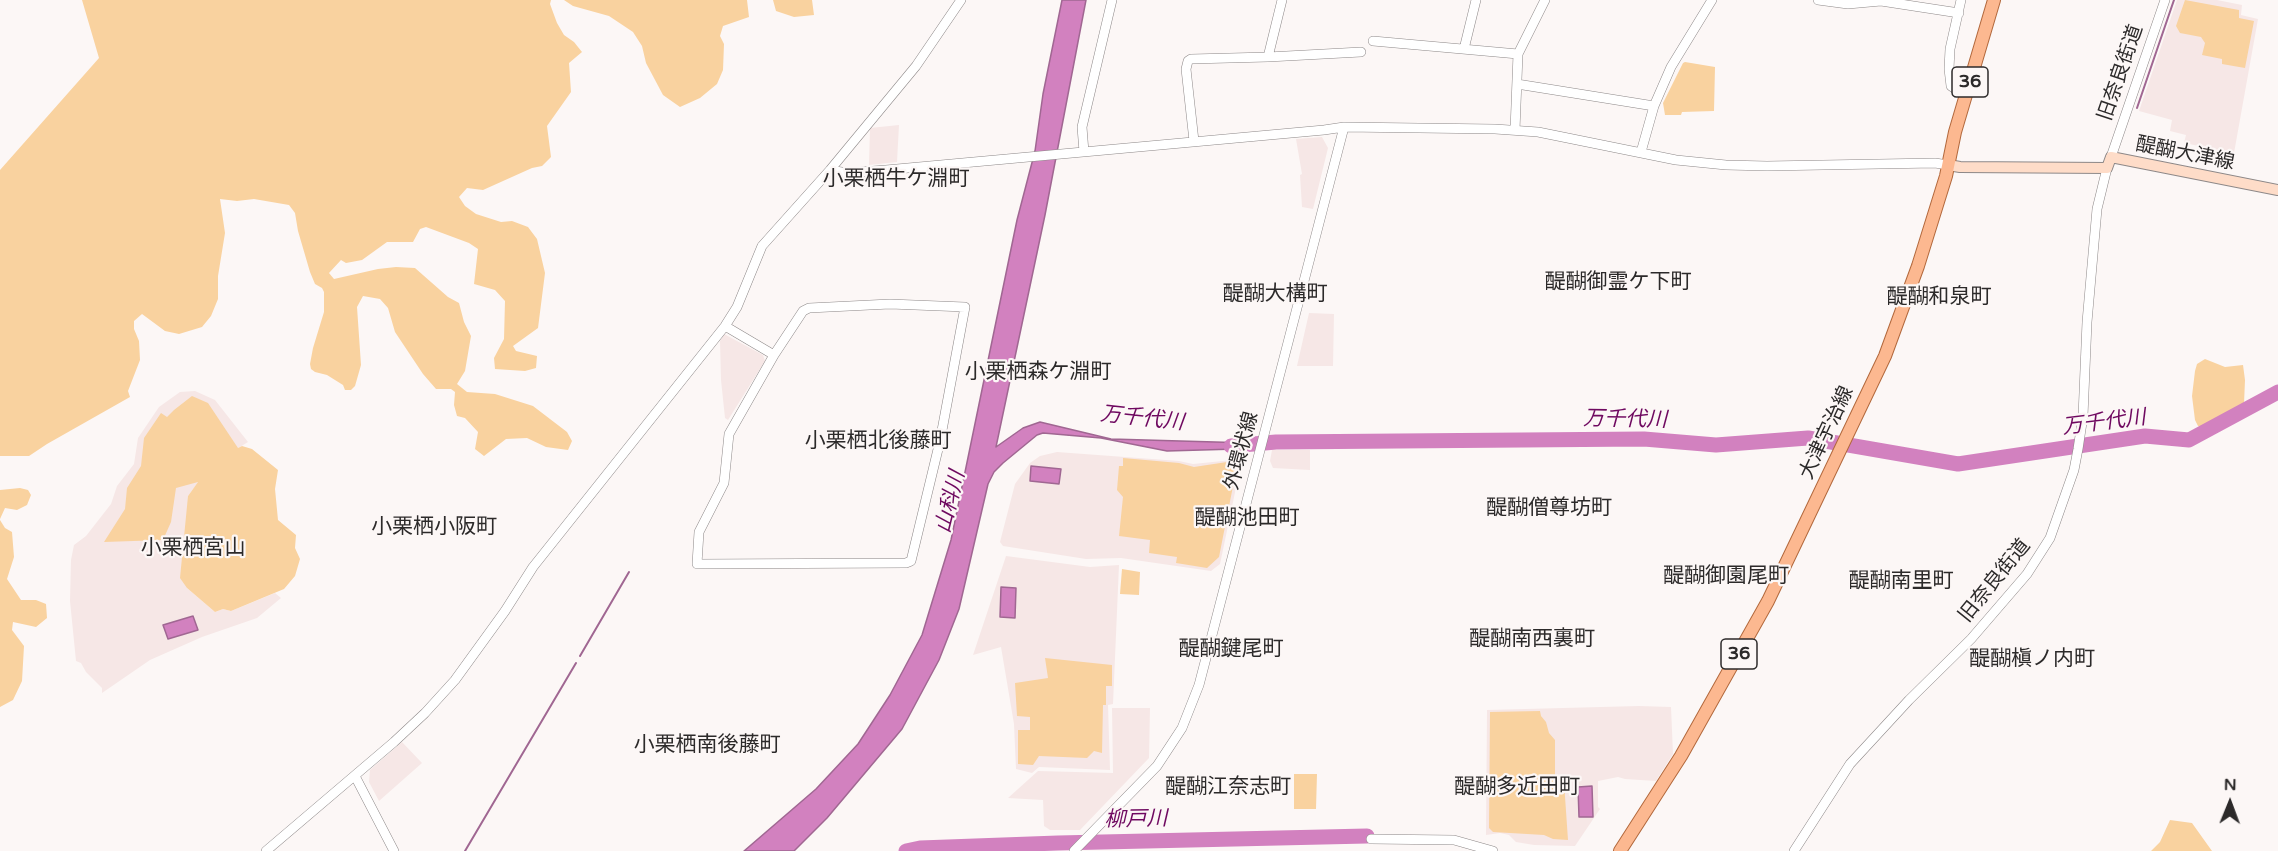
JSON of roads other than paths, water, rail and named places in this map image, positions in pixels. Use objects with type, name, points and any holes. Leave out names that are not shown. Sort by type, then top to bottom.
[{"type":"main road","name":"大津宇治線","points":[[1620,851],[1712,704],[1773,592],[1888,346],[1918,266],[1994,0]]},
{"type":"main road","name":"醍醐大津線","points":[[1948,165],[1960,167],[2109,162],[2278,190]]},
{"type":"street","points":[[266,851],[425,713],[455,680],[505,611],[533,567],[725,326],[737,307],[762,246],[830,170],[916,66],[961,0]]},
{"type":"street","points":[[1084,152],[1082,127],[1112,0]]},
{"type":"street","points":[[1268,57],[1282,0]]},
{"type":"street","points":[[1464,49],[1476,0]]},
{"type":"street","points":[[1515,130],[1518,54],[1545,0]]},
{"type":"street","points":[[1641,152],[1654,106],[1671,67],[1712,0]]},
{"type":"street","points":[[1818,0],[1848,4],[1881,1],[1959,13]]},
{"type":"street","points":[[1961,0],[1950,49],[1949,69],[1951,86],[1966,96]]},
{"type":"street","name":"旧奈良街道","points":[[1794,851],[1851,765],[1909,700],[1971,639],[2027,574],[2045,548],[2056,524],[2074,470],[2083,416],[2087,322],[2097,209],[2109,162],[2165,0]]},
{"type":"street","points":[[1373,41],[1518,54]]},
{"type":"street","points":[[1194,141],[1186,69],[1188,61],[1195,58],[1361,52]]},
{"type":"street","points":[[1517,84],[1654,106]]},
{"type":"street","points":[[830,170],[850,173],[1344,127],[1538,132],[1676,160],[1735,165],[1924,163],[1948,165]]},
{"type":"street","name":"外環状線","points":[[1077,848],[1157,766],[1182,728],[1199,685],[1344,127]]},
{"type":"street","points":[[890,304],[965,307],[940,441],[911,561],[906,564],[696,564],[699,532],[724,483],[729,434],[774,355],[802,311],[809,308],[890,304]]},
{"type":"street","points":[[725,326],[774,355]]},
{"type":"street","points":[[355,776],[394,851]]},
{"type":"street","points":[[1371,839],[1454,840],[1493,851]]},
{"type":"waterway","points":[[2137,108],[2174,0]]},
{"type":"waterway","name":"万千代川","points":[[1231,446],[1276,442],[1644,439],[1716,445],[1808,438],[1958,464],[2145,436],[2189,440],[2278,392]]},
{"type":"waterway","points":[[580,656],[629,572]]},
{"type":"waterway","points":[[465,851],[576,663]]},
{"type":"waterway","name":"柳戸川","points":[[906,851],[920,848],[1058,843],[1367,836]]},
{"type":"district","name":"小栗栖牛ケ淵町","points":[[896,179]]},
{"type":"district","name":"醍醐御霊ケ下町","points":[[1618,282]]},
{"type":"district","name":"醍醐大構町","points":[[1275,294]]},
{"type":"district","name":"醍醐和泉町","points":[[1939,297]]},
{"type":"district","name":"小栗栖森ケ淵町","points":[[1038,372]]},
{"type":"district","name":"小栗栖北後藤町","points":[[878,441]]},
{"type":"district","name":"醍醐僧尊坊町","points":[[1549,508]]},
{"type":"district","name":"醍醐池田町","points":[[1247,518]]},
{"type":"district","name":"小栗栖小阪町","points":[[434,527]]},
{"type":"district","name":"小栗栖宮山","points":[[193,548]]},
{"type":"district","name":"醍醐御園尾町","points":[[1726,576]]},
{"type":"district","name":"醍醐南里町","points":[[1901,581]]},
{"type":"district","name":"醍醐南西裏町","points":[[1532,639]]},
{"type":"district","name":"醍醐鍵尾町","points":[[1231,649]]},
{"type":"district","name":"醍醐槇ノ内町","points":[[2032,659]]},
{"type":"district","name":"小栗栖南後藤町","points":[[707,745]]},
{"type":"district","name":"醍醐江奈志町","points":[[1228,787]]},
{"type":"district","name":"醍醐多近田町","points":[[1517,787]]},
{"type":"water label","name":"山科川","points":[[951,502]]}]
